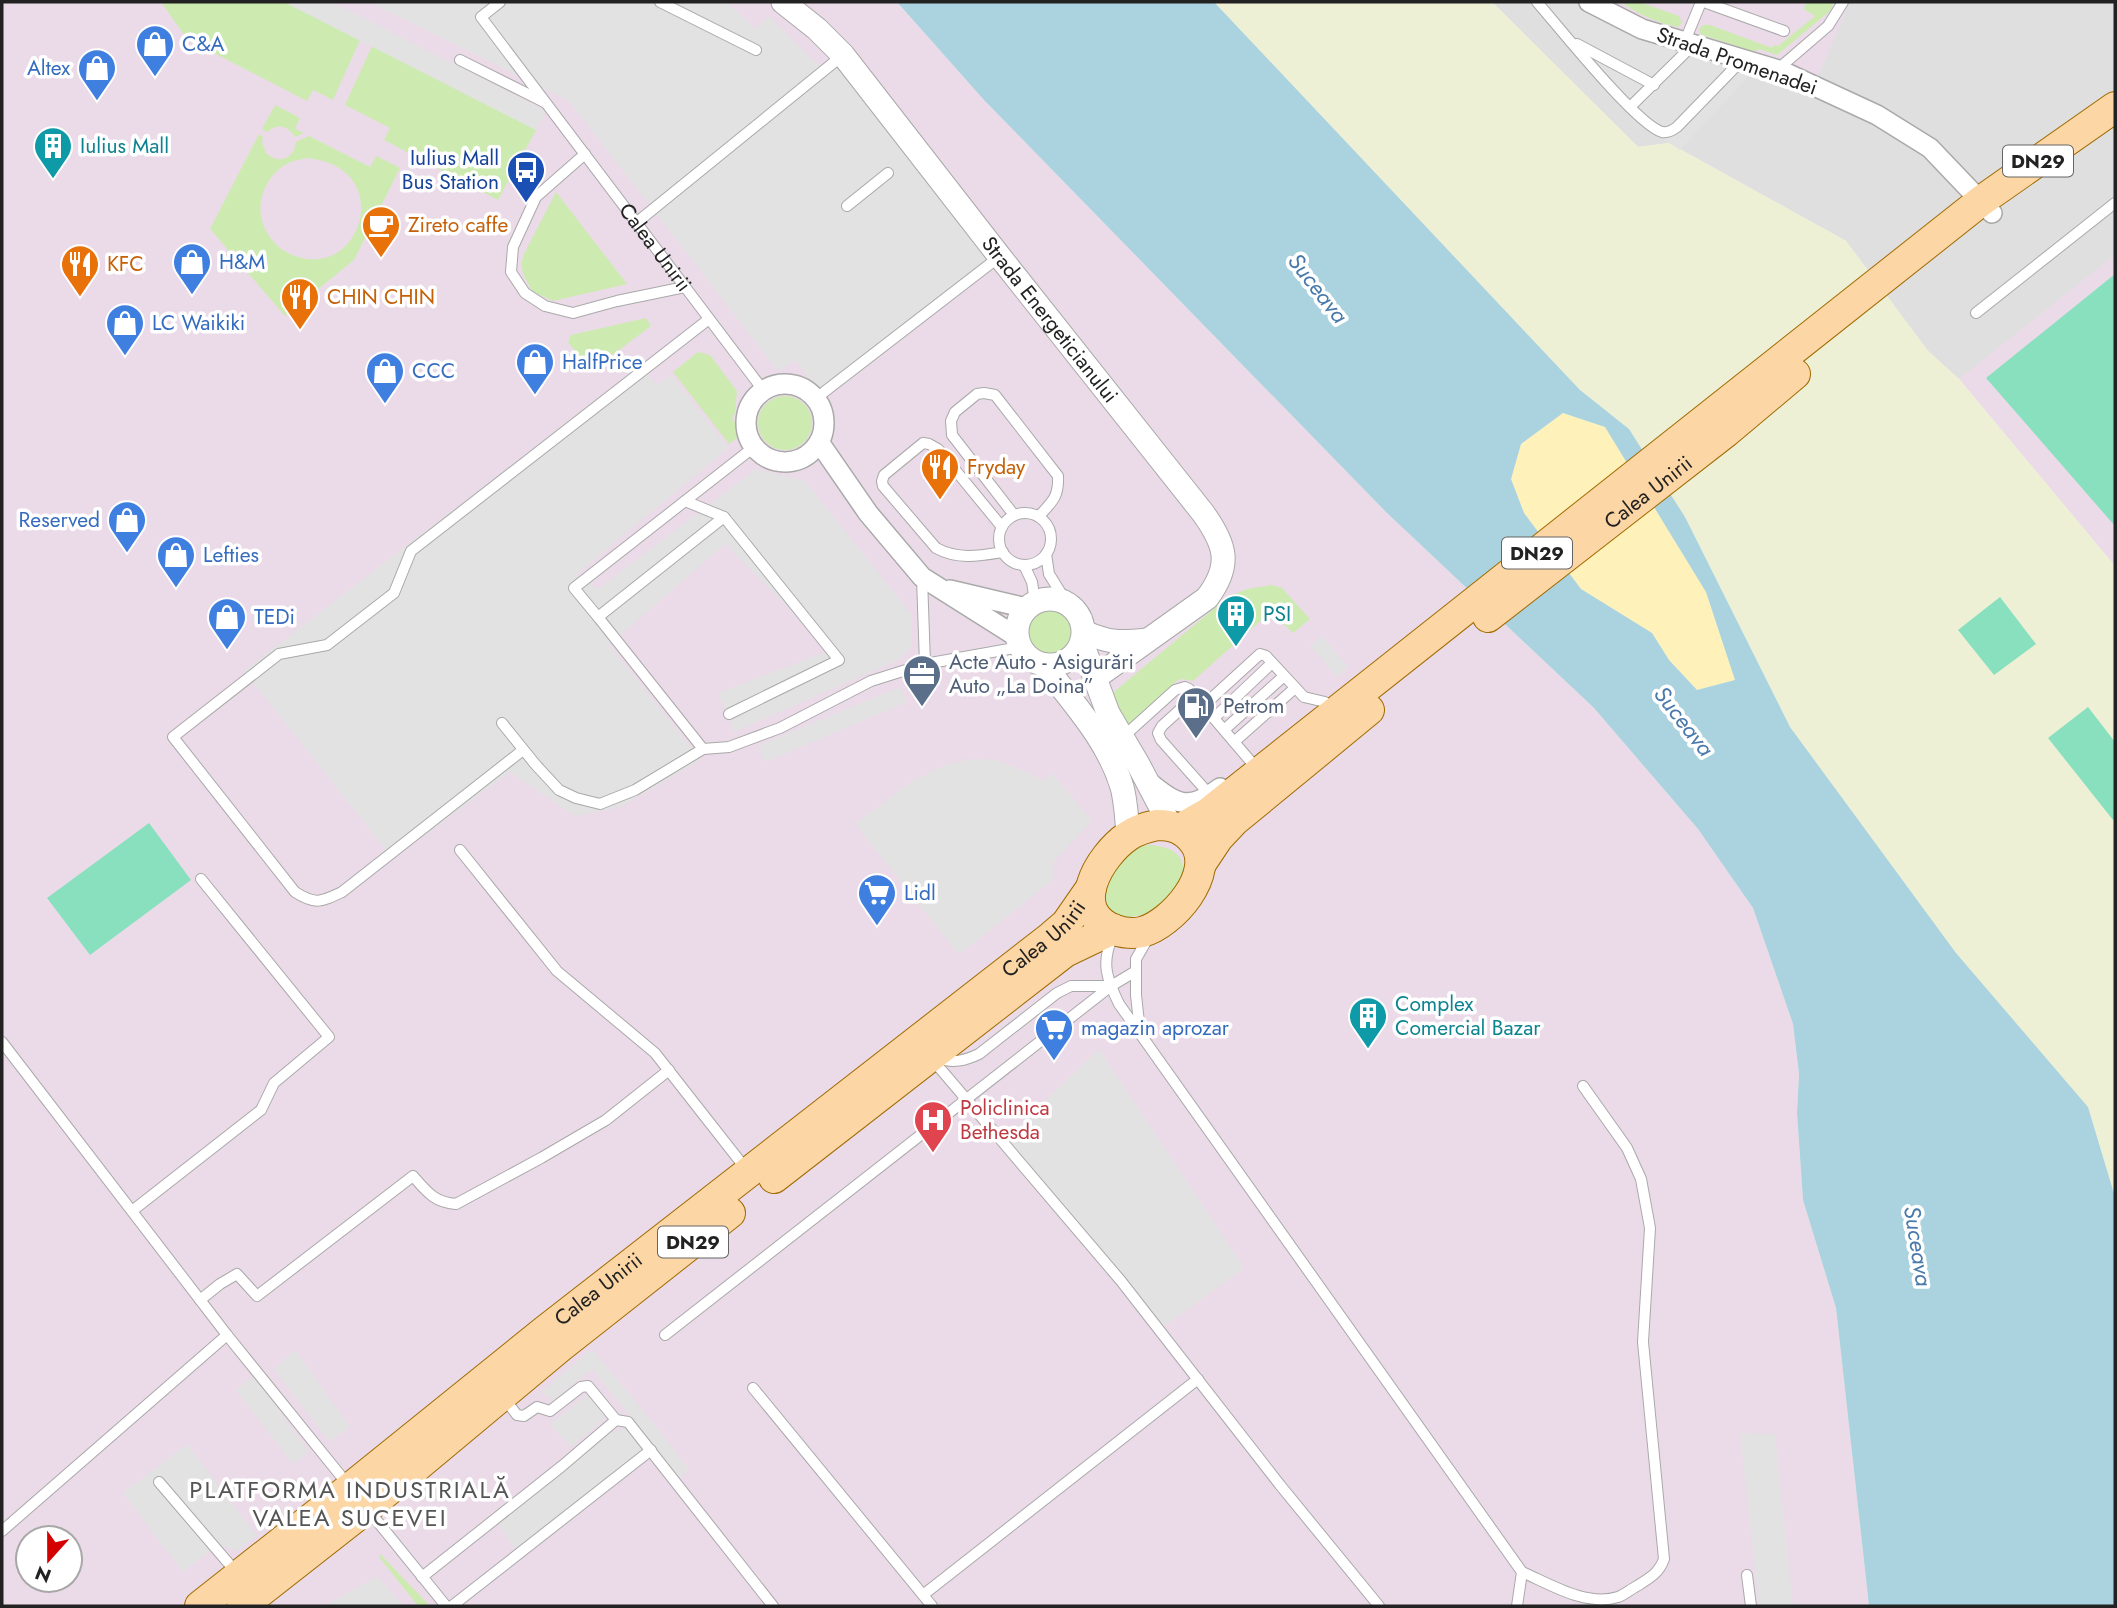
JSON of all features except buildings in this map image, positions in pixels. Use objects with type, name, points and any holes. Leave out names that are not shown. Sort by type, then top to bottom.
[{"type":"main road","name":"Calea Unirii","points":[[1175,827],[1208,813],[1719,423],[1987,207],[2107,116]]},
{"type":"main road","name":"Calea Unirii","points":[[1202,862],[1218,838],[1353,700]]},
{"type":"main road","name":"DN29","points":[[1091,888],[1098,867],[1128,835],[1157,825],[1175,827]]},
{"type":"main road","points":[[1175,827],[1191,838],[1198,848],[1202,862]]},
{"type":"main road","name":"DN29","points":[[1114,929],[1131,933],[1156,925],[1186,898],[1194,887],[1202,862]]},
{"type":"main road","name":"Calea Unirii","points":[[200,1606],[239,1575],[362,1511],[546,1330],[1052,936],[1066,924],[1091,888]]},
{"type":"main road","points":[[1091,888],[1090,899],[1097,916],[1104,924],[1114,929]]},
{"type":"main road","name":"Calea Unirii","points":[[242,1606],[362,1511],[560,1347],[1065,952],[1114,929]]},
{"type":"street","name":"Strada Energeticianului","points":[[783,2],[817,29],[843,55],[1203,513],[1223,545],[1223,567],[1216,587],[1207,598],[1095,678]]},
{"type":"street","name":"Strada Promenadei","points":[[1589,2],[1643,29],[1778,70],[1831,93],[1902,130],[1930,148],[1987,207]]},
{"type":"street","points":[[791,385],[808,392],[815,399],[821,409],[823,431],[811,452],[788,462],[775,461],[763,456],[754,447],[747,436],[747,411],[763,390],[772,386],[791,385]]},
{"type":"street","points":[[819,442],[868,513],[929,582],[1018,642],[1034,662],[1054,666],[1071,658],[1083,637]]},
{"type":"street","points":[[929,582],[1031,605]]},
{"type":"street","points":[[1018,642],[1016,626],[1020,616],[1031,605],[1045,598],[1056,599],[1076,610],[1082,620],[1083,637],[1108,713],[1175,827]]},
{"type":"street","points":[[1083,637],[1119,643],[1147,640]]},
{"type":"street","points":[[1044,665],[1095,731],[1111,760],[1122,789],[1128,835]]},
{"type":"street","points":[[1147,780],[1172,800],[1181,803],[1199,802],[1252,762],[1353,700]]},
{"type":"lane","name":"Calea Unirii","points":[[500,2],[481,17],[763,390]]},
{"type":"lane","points":[[660,2],[756,50]]},
{"type":"lane","points":[[1537,2],[1638,116],[1661,132],[1672,131],[1744,59]]},
{"type":"lane","points":[[1630,107],[1654,85],[1690,43],[1703,2],[1784,31]]},
{"type":"lane","points":[[1778,70],[1828,26],[1843,2]]},
{"type":"lane","points":[[1570,40],[1654,85]]},
{"type":"lane","points":[[636,223],[843,55]]},
{"type":"lane","points":[[460,60],[547,104]]},
{"type":"lane","points":[[585,154],[536,197],[513,247],[511,272],[525,293],[545,306],[573,313],[685,287]]},
{"type":"lane","points":[[847,206],[888,173]]},
{"type":"lane","points":[[1976,313],[2115,203]]},
{"type":"lane","points":[[815,399],[1000,257]]},
{"type":"lane","points":[[523,750],[342,892],[323,902],[308,900],[295,892],[173,737],[279,654],[327,645],[344,632],[394,593],[411,551],[709,319]]},
{"type":"lane","points":[[1014,515],[952,435],[951,421],[954,412],[976,394],[995,395],[1058,476],[1054,499],[1039,516]]},
{"type":"lane","points":[[1002,527],[938,449],[929,444],[923,443],[884,475],[883,486],[936,548],[945,553],[972,558],[1003,552]]},
{"type":"lane","points":[[703,749],[574,587],[754,447]]},
{"type":"lane","points":[[685,501],[724,517],[839,660],[729,714]]},
{"type":"lane","points":[[1022,513],[1039,516],[1050,529],[1050,546],[1046,554],[1040,560],[1024,565],[1008,558],[1003,552],[999,535],[1002,527],[1014,515],[1022,513]]},
{"type":"lane","points":[[598,617],[724,517]]},
{"type":"lane","points":[[1046,554],[1049,574],[1067,603]]},
{"type":"lane","points":[[1024,565],[1032,582],[1031,605]]},
{"type":"lane","points":[[925,664],[929,582]]},
{"type":"lane","points":[[502,723],[559,790],[576,799],[600,804],[635,790],[703,749],[729,747],[780,728],[871,681],[925,664],[1018,642]]},
{"type":"lane","points":[[1203,706],[1261,654],[1266,656],[1304,697],[1353,700]]},
{"type":"lane","points":[[1214,718],[1272,663]]},
{"type":"lane","points":[[1224,730],[1284,676]]},
{"type":"lane","points":[[1123,738],[1178,689],[1185,687],[1252,762]]},
{"type":"lane","points":[[1234,742],[1295,688]]},
{"type":"lane","points":[[1195,696],[1162,726],[1158,733],[1161,740],[1210,795]]},
{"type":"lane","points":[[460,850],[557,971],[655,1054],[748,1173]]},
{"type":"lane","points":[[132,1211],[261,1110],[274,1083],[329,1037],[201,879]]},
{"type":"lane","points":[[1140,1036],[1136,959],[1156,925]]},
{"type":"lane","points":[[1114,929],[1105,962],[1119,1004],[1140,1036],[1522,1572],[1580,1602],[1618,1597],[1660,1570],[1664,1559],[1643,1342],[1650,1228],[1641,1179],[1627,1148],[1583,1086]]},
{"type":"lane","points":[[665,1335],[1111,986],[1136,971]]},
{"type":"lane","points":[[931,1057],[950,1062],[964,1060],[979,1054],[1057,993],[1072,986],[1111,986]]},
{"type":"lane","points":[[2,1042],[362,1511],[446,1606]]},
{"type":"lane","points":[[931,1057],[1121,1280],[1379,1606]]},
{"type":"lane","points":[[200,1300],[237,1274],[257,1296],[413,1176],[425,1191],[440,1203],[456,1204],[606,1120],[669,1070]]},
{"type":"lane","points":[[2,1531],[227,1335]]},
{"type":"lane","points":[[923,1595],[1198,1380]]},
{"type":"lane","points":[[502,1395],[517,1415],[524,1416],[537,1407],[550,1411],[580,1387],[589,1386],[616,1420],[628,1422],[774,1606]]},
{"type":"lane","points":[[753,1388],[932,1606]]},
{"type":"lane","points":[[422,1577],[616,1420]]},
{"type":"lane","points":[[452,1606],[651,1450]]},
{"type":"lane","points":[[159,1482],[239,1575]]},
{"type":"lane","points":[[1517,1606],[1522,1572]]},
{"type":"lane","points":[[1747,1575],[1751,1606]]},
{"type":"shaded area","points":[[2,2],[897,2],[984,100],[1386,512],[1594,708],[1698,829],[1753,908],[1793,1024],[1799,1074],[1797,1113],[1803,1200],[1836,1308],[1869,1606],[2,1606]]},
{"type":"shaded area","points":[[284,2],[332,2],[546,111],[536,130]]},
{"type":"shaded area","points":[[369,2],[727,2],[755,29],[769,16],[823,70],[843,55],[1000,257],[821,394],[795,360],[778,371],[569,101]]},
{"type":"shaded area","points":[[1492,2],[2115,2],[2115,264],[1986,378],[1959,379],[1928,351],[1846,241],[1669,143],[1638,147]]},
{"type":"shaded area","points":[[1531,2],[1579,2],[1603,19],[1674,48],[1749,74],[1680,150],[1622,107]]},
{"type":"shaded area","points":[[1608,2],[1850,2],[1817,78],[1652,39]]},
{"type":"shaded area","points":[[2115,255],[2115,566],[1959,379]]},
{"type":"shaded area","points":[[641,365],[656,385],[671,375],[728,448],[576,575],[598,589],[756,469],[805,481],[912,615],[912,646],[898,660],[734,732],[718,693],[831,650],[725,544],[609,645],[701,760],[620,807],[575,816],[510,772],[393,859],[244,671]]},
{"type":"shaded area","points":[[1322,636],[1348,667],[1337,677],[1310,646]]},
{"type":"shaded area","points":[[900,687],[907,702],[765,762],[758,746]]},
{"type":"shaded area","points":[[972,759],[995,760],[1042,781],[1052,773],[1092,821],[1054,861],[1053,880],[961,953],[956,951],[855,824],[911,782],[945,765]]},
{"type":"shaded area","points":[[1099,1049],[1244,1268],[1159,1330],[1003,1141]]},
{"type":"shaded area","points":[[592,1349],[689,1470],[679,1477],[592,1369],[553,1400],[541,1392]]},
{"type":"shaded area","points":[[295,1350],[350,1427],[329,1441],[274,1369]]},
{"type":"shaded area","points":[[254,1376],[309,1452],[293,1464],[236,1390]]},
{"type":"shaded area","points":[[589,1393],[608,1416],[571,1447],[550,1424]]},
{"type":"shaded area","points":[[624,1428],[636,1436],[645,1448],[515,1549],[498,1524],[609,1434]]},
{"type":"shaded area","points":[[1740,1433],[1775,1434],[1793,1606],[1759,1606]]},
{"type":"shaded area","points":[[187,1444],[257,1536],[236,1551],[219,1544],[183,1572],[123,1493]]},
{"type":"shaded area","points":[[378,1576],[402,1606],[326,1606],[333,1601]]},
{"type":"green space","points":[[161,2],[284,2],[360,40],[333,100],[313,90],[307,101],[187,39]]},
{"type":"green space","points":[[1214,2],[1492,2],[1638,147],[1669,143],[1846,241],[1928,351],[1959,379],[2115,566],[2115,1197],[2088,1107],[1956,953],[1790,727],[1685,517],[1629,429],[1580,390]]},
{"type":"green space","points":[[1621,2],[1643,2],[1679,16],[1682,23],[1678,27],[1663,23]]},
{"type":"green space","points":[[1806,2],[1834,2],[1830,11],[1777,55],[1759,49],[1755,52],[1700,34],[1699,29],[1703,25],[1710,25],[1772,48],[1815,16],[1804,9]]},
{"type":"green space","points":[[372,46],[536,130],[498,200],[384,140],[390,128],[345,105]]},
{"type":"green space","points":[[275,105],[300,118],[295,129],[304,133],[295,137],[282,127],[275,127],[267,132],[262,129]]},
{"type":"green space","points":[[259,134],[263,137],[266,153],[276,159],[289,156],[296,142],[309,136],[370,167],[376,156],[400,168],[354,260],[285,316],[210,229]],"holes":[[[307,158],[334,165],[352,179],[360,197],[360,217],[354,235],[341,250],[324,258],[302,258],[290,254],[276,244],[265,229],[260,210],[264,190],[275,173],[291,162]]]},
{"type":"green space","points":[[556,192],[627,284],[553,301],[532,291],[521,265]]},
{"type":"green space","points":[[2115,274],[2115,526],[1986,378]]},
{"type":"green space","points":[[646,318],[651,326],[595,368],[589,368],[568,342],[571,335]]},
{"type":"green space","points":[[698,352],[710,355],[737,391],[732,418],[739,429],[737,438],[729,444],[673,372]]},
{"type":"green space","points":[[785,396],[804,404],[812,423],[804,442],[785,450],[766,442],[758,423],[766,404]]},
{"type":"green space","points":[[1272,585],[1282,588],[1310,619],[1293,633],[1273,614],[1267,615],[1193,681],[1178,680],[1130,725],[1112,702],[1116,690],[1228,597],[1247,589]]},
{"type":"green space","points":[[2000,597],[2036,644],[1994,675],[1958,630]]},
{"type":"green space","points":[[1050,600],[1068,606],[1076,614],[1082,632],[1076,650],[1068,658],[1050,664],[1032,658],[1024,650],[1018,632],[1024,614],[1032,606]]},
{"type":"green space","points":[[2088,707],[2115,742],[2113,820],[2048,738]]},
{"type":"green space","points":[[149,823],[191,880],[90,955],[47,898]]},
{"type":"green space","points":[[1146,845],[1166,848],[1177,854],[1183,865],[1182,877],[1173,893],[1156,909],[1138,916],[1120,916],[1107,905],[1104,889],[1106,878],[1129,854]]},
{"type":"green space","points":[[380,1554],[430,1606],[418,1606],[379,1557]]},
{"type":"sand","points":[[1563,413],[1605,427],[1706,592],[1735,680],[1697,690],[1669,660],[1652,633],[1581,589],[1524,513],[1511,479],[1521,444]]},
{"type":"water","name":"Suceava","points":[[897,2],[1214,2],[1580,390],[1629,429],[1685,517],[1790,727],[1956,953],[2088,1107],[2115,1197],[2115,1606],[1869,1606],[1836,1308],[1803,1200],[1797,1113],[1799,1074],[1793,1024],[1753,908],[1698,829],[1594,708],[1386,512],[984,100]],"holes":[[[1563,413],[1605,427],[1706,592],[1735,680],[1697,690],[1669,660],[1652,633],[1581,589],[1524,513],[1511,479],[1521,444]]]},
{"type":"place","name":"C&A","points":[[155,78]]},
{"type":"place","name":"Altex","points":[[97,102]]},
{"type":"place","name":"Iulius Mall","points":[[53,180]]},
{"type":"place","name":"Iulius Mall Bus Station","points":[[526,204]]},
{"type":"place","name":"Zireto caffe","points":[[381,259]]},
{"type":"place","name":"H&M","points":[[192,296]]},
{"type":"place","name":"KFC","points":[[80,298]]},
{"type":"place","name":"CHIN CHIN","points":[[300,331]]},
{"type":"place","name":"LC Waikiki","points":[[125,357]]},
{"type":"place","name":"HalfPrice","points":[[535,396]]},
{"type":"place","name":"CCC","points":[[385,405]]},
{"type":"place","name":"Fryday","points":[[940,501]]},
{"type":"place","name":"Reserved","points":[[127,554]]},
{"type":"place","name":"Lefties","points":[[176,589]]},
{"type":"place","name":"PSI","points":[[1236,648]]},
{"type":"place","name":"TEDi","points":[[227,651]]},
{"type":"place","name":"Acte Auto - Asigurări Auto „La Doina”","points":[[922,708]]},
{"type":"place","name":"Petrom","points":[[1196,740]]},
{"type":"place","name":"Lidl","points":[[877,927]]},
{"type":"place","name":"Complex Comercial Bazar","points":[[1368,1050]]},
{"type":"place","name":"magazin aprozar","points":[[1054,1062]]},
{"type":"place","name":"Policlinica Bethesda","points":[[933,1154]]},
{"type":"district","name":"PLATFORMA INDUSTRIALĂ VALEA SUCEVEI","points":[[350,1504]]}]
